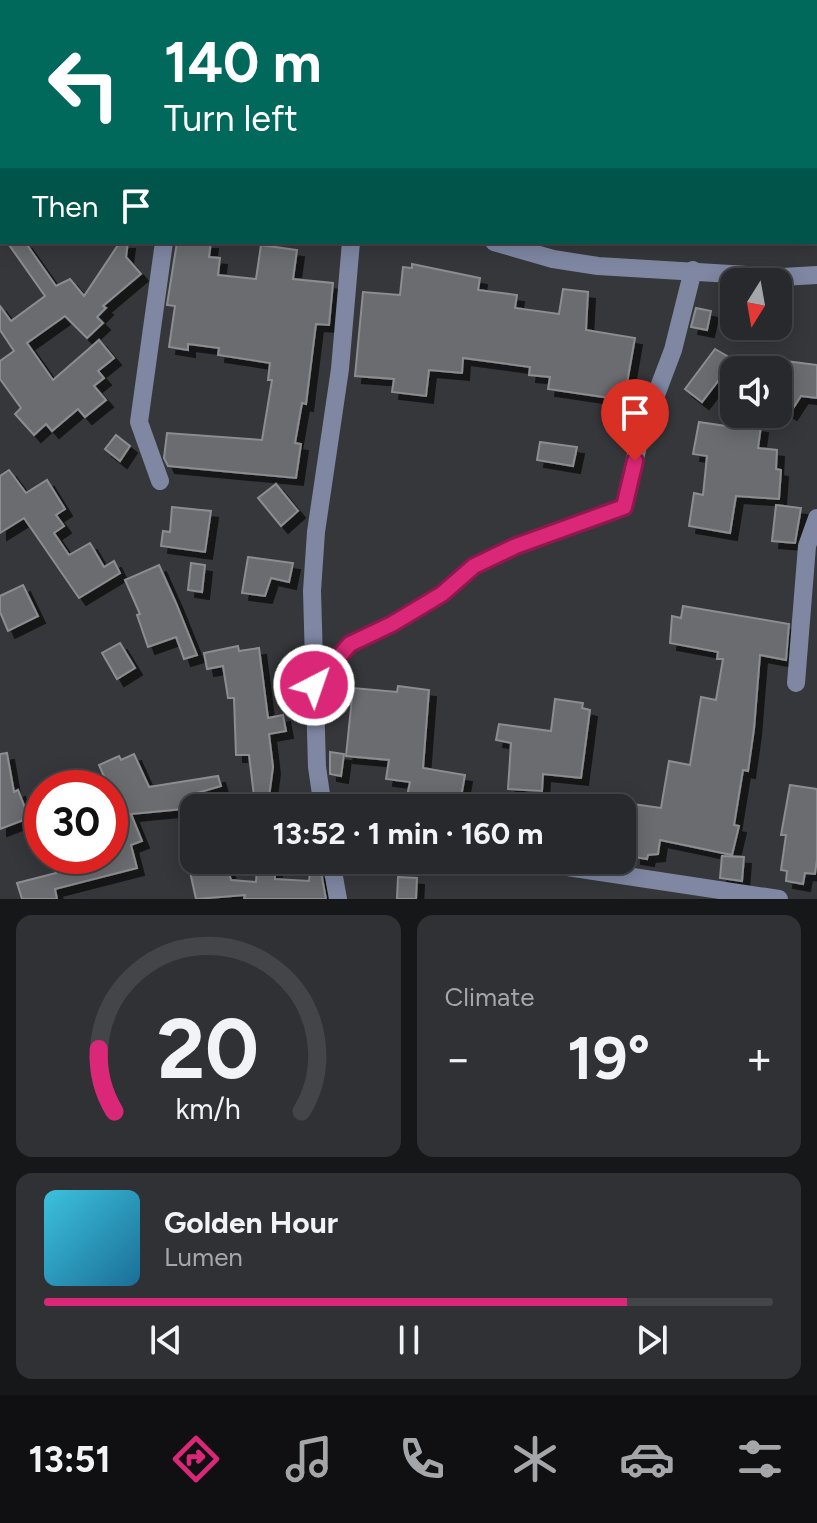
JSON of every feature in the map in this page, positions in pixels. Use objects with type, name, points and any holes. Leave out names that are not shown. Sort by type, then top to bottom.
[{"type":"street","points":[[160,481],[139,422],[164,244]]},
{"type":"street","points":[[321,794],[317,767],[312,591],[316,532],[340,369],[351,244]]},
{"type":"street","points":[[501,244],[553,259],[598,266],[782,277],[817,275]]},
{"type":"street","points":[[314,685],[350,644],[392,624],[442,594],[474,566],[516,546],[624,507],[640,437],[673,350],[693,270]]},
{"type":"street","points":[[796,683],[807,546],[817,518]]},
{"type":"street","points":[[334,874],[338,899]]},
{"type":"street","points":[[614,874],[779,899]]},
{"type":"building","points":[[8,244],[26,244],[56,286],[70,279],[84,296],[119,244],[128,244],[126,257],[141,274],[103,306],[106,308],[97,317],[103,323],[87,338],[65,316],[27,343],[53,380],[99,340],[114,358],[98,371],[104,378],[94,386],[106,400],[85,417],[78,409],[52,431],[46,424],[34,435],[15,414],[21,408],[0,379],[0,361],[14,351],[0,330],[0,306],[11,321],[45,296]]},
{"type":"building","points":[[177,244],[211,244],[209,257],[220,258],[218,275],[256,279],[261,245],[297,250],[293,279],[333,283],[329,325],[316,324],[306,404],[302,403],[295,443],[301,444],[296,478],[168,466],[164,458],[167,433],[262,440],[272,380],[268,380],[270,363],[218,355],[219,348],[188,344],[188,350],[169,347],[175,306],[167,305]]},
{"type":"building","points":[[412,264],[480,278],[478,290],[517,295],[515,308],[559,314],[563,289],[588,292],[586,330],[635,338],[624,400],[548,389],[550,377],[529,375],[530,367],[463,358],[462,373],[429,370],[426,396],[392,392],[394,379],[355,376],[363,292],[400,295],[403,267],[412,268]]},
{"type":"building","points":[[696,308],[711,311],[707,330],[691,327]]},
{"type":"building","points":[[715,349],[727,356],[720,356],[720,378],[702,402],[685,389]]},
{"type":"building","points":[[792,362],[817,365],[817,398],[801,396],[792,410]]},
{"type":"building","points":[[699,422],[720,425],[720,428],[761,428],[758,448],[777,450],[776,469],[781,470],[779,499],[736,496],[730,533],[689,526],[694,493],[703,495],[707,456],[693,454]]},
{"type":"building","points":[[116,435],[130,446],[120,461],[105,449]]},
{"type":"building","points":[[540,442],[577,447],[573,466],[537,460]]},
{"type":"building","points":[[9,470],[26,493],[47,480],[65,509],[56,515],[64,526],[54,533],[69,555],[90,543],[104,567],[114,561],[120,573],[79,598],[24,518],[0,533],[0,476]]},
{"type":"building","points":[[276,484],[298,511],[281,526],[258,498]]},
{"type":"building","points":[[776,505],[801,508],[795,543],[772,541]]},
{"type":"building","points":[[172,507],[211,511],[205,552],[161,546],[163,531],[170,532]]},
{"type":"building","points":[[248,557],[293,563],[289,582],[271,578],[265,596],[242,593]]},
{"type":"building","points":[[191,563],[205,565],[202,592],[188,590]]},
{"type":"building","points":[[159,565],[197,655],[184,659],[176,637],[148,647],[137,615],[140,614],[125,580]]},
{"type":"building","points":[[23,585],[38,616],[8,631],[0,612],[0,596]]},
{"type":"building","points":[[683,606],[789,624],[786,660],[760,655],[754,729],[748,771],[743,770],[734,825],[739,826],[732,855],[660,840],[658,854],[648,855],[647,859],[636,857],[636,805],[661,808],[669,761],[690,765],[701,697],[716,700],[723,659],[717,659],[718,652],[670,643],[672,616],[681,618]]},
{"type":"building","points":[[120,643],[135,668],[117,679],[102,653]]},
{"type":"building","points":[[238,646],[239,651],[259,648],[268,718],[283,715],[286,731],[269,734],[273,767],[269,794],[254,794],[249,755],[236,755],[234,698],[228,698],[223,666],[207,669],[204,653]]},
{"type":"building","points":[[398,686],[429,690],[423,768],[465,775],[462,794],[407,794],[410,782],[386,779],[389,760],[346,756],[353,688],[397,692]]},
{"type":"building","points":[[555,699],[583,703],[582,708],[590,710],[581,778],[543,774],[542,791],[508,789],[511,743],[496,740],[499,724],[551,731]]},
{"type":"building","points":[[330,752],[344,754],[341,776],[330,774]]},
{"type":"building","points":[[7,753],[14,792],[18,790],[24,805],[24,820],[0,829],[0,754]]},
{"type":"building","points":[[134,754],[149,787],[218,776],[221,786],[193,794],[180,794],[180,809],[131,814],[142,841],[131,845],[137,868],[128,870],[128,770],[101,770],[99,765],[119,756],[121,760]]},
{"type":"building","points":[[790,785],[817,789],[815,874],[805,873],[803,884],[786,881],[787,871],[781,870],[786,835],[781,835]]},
{"type":"building","points":[[722,856],[744,857],[742,881],[720,878]]},
{"type":"building","points":[[52,874],[114,874],[55,889],[57,899],[22,899],[17,883]]},
{"type":"building","points":[[190,874],[229,874],[231,880],[256,882],[257,874],[275,874],[275,879],[309,881],[310,874],[321,874],[326,899],[244,899],[245,895],[196,899]]},
{"type":"building","points":[[398,877],[417,878],[416,899],[397,899]]},
{"type":"route","points":[[314,685],[350,644],[392,624],[442,594],[474,566],[516,546],[624,507],[635,461]]}]
